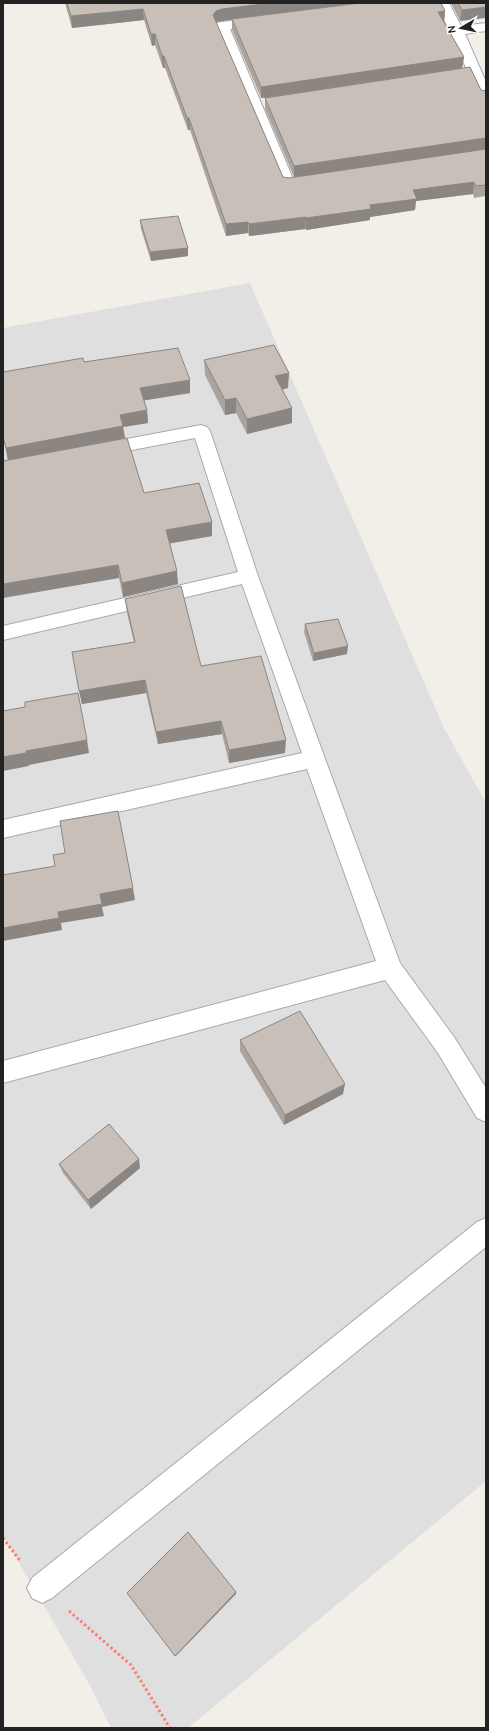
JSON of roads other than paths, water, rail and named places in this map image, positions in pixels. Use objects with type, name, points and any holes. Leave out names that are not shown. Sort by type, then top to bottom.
[{"type":"street","points":[[442,3],[457,31],[486,98]]},
{"type":"street","points":[[275,20],[222,26],[288,184],[326,179]]},
{"type":"street","points":[[457,31],[486,27]]},
{"type":"street","points":[[458,74],[474,72]]},
{"type":"street","points":[[255,105],[270,102]]},
{"type":"street","points":[[87,453],[201,431],[249,576],[390,968],[446,1045],[486,1110]]},
{"type":"street","points":[[3,633],[249,576]]},
{"type":"street","points":[[3,829],[314,759]]},
{"type":"street","points":[[3,1072],[390,968]]},
{"type":"street","points":[[42,1588],[486,1231]]}]
